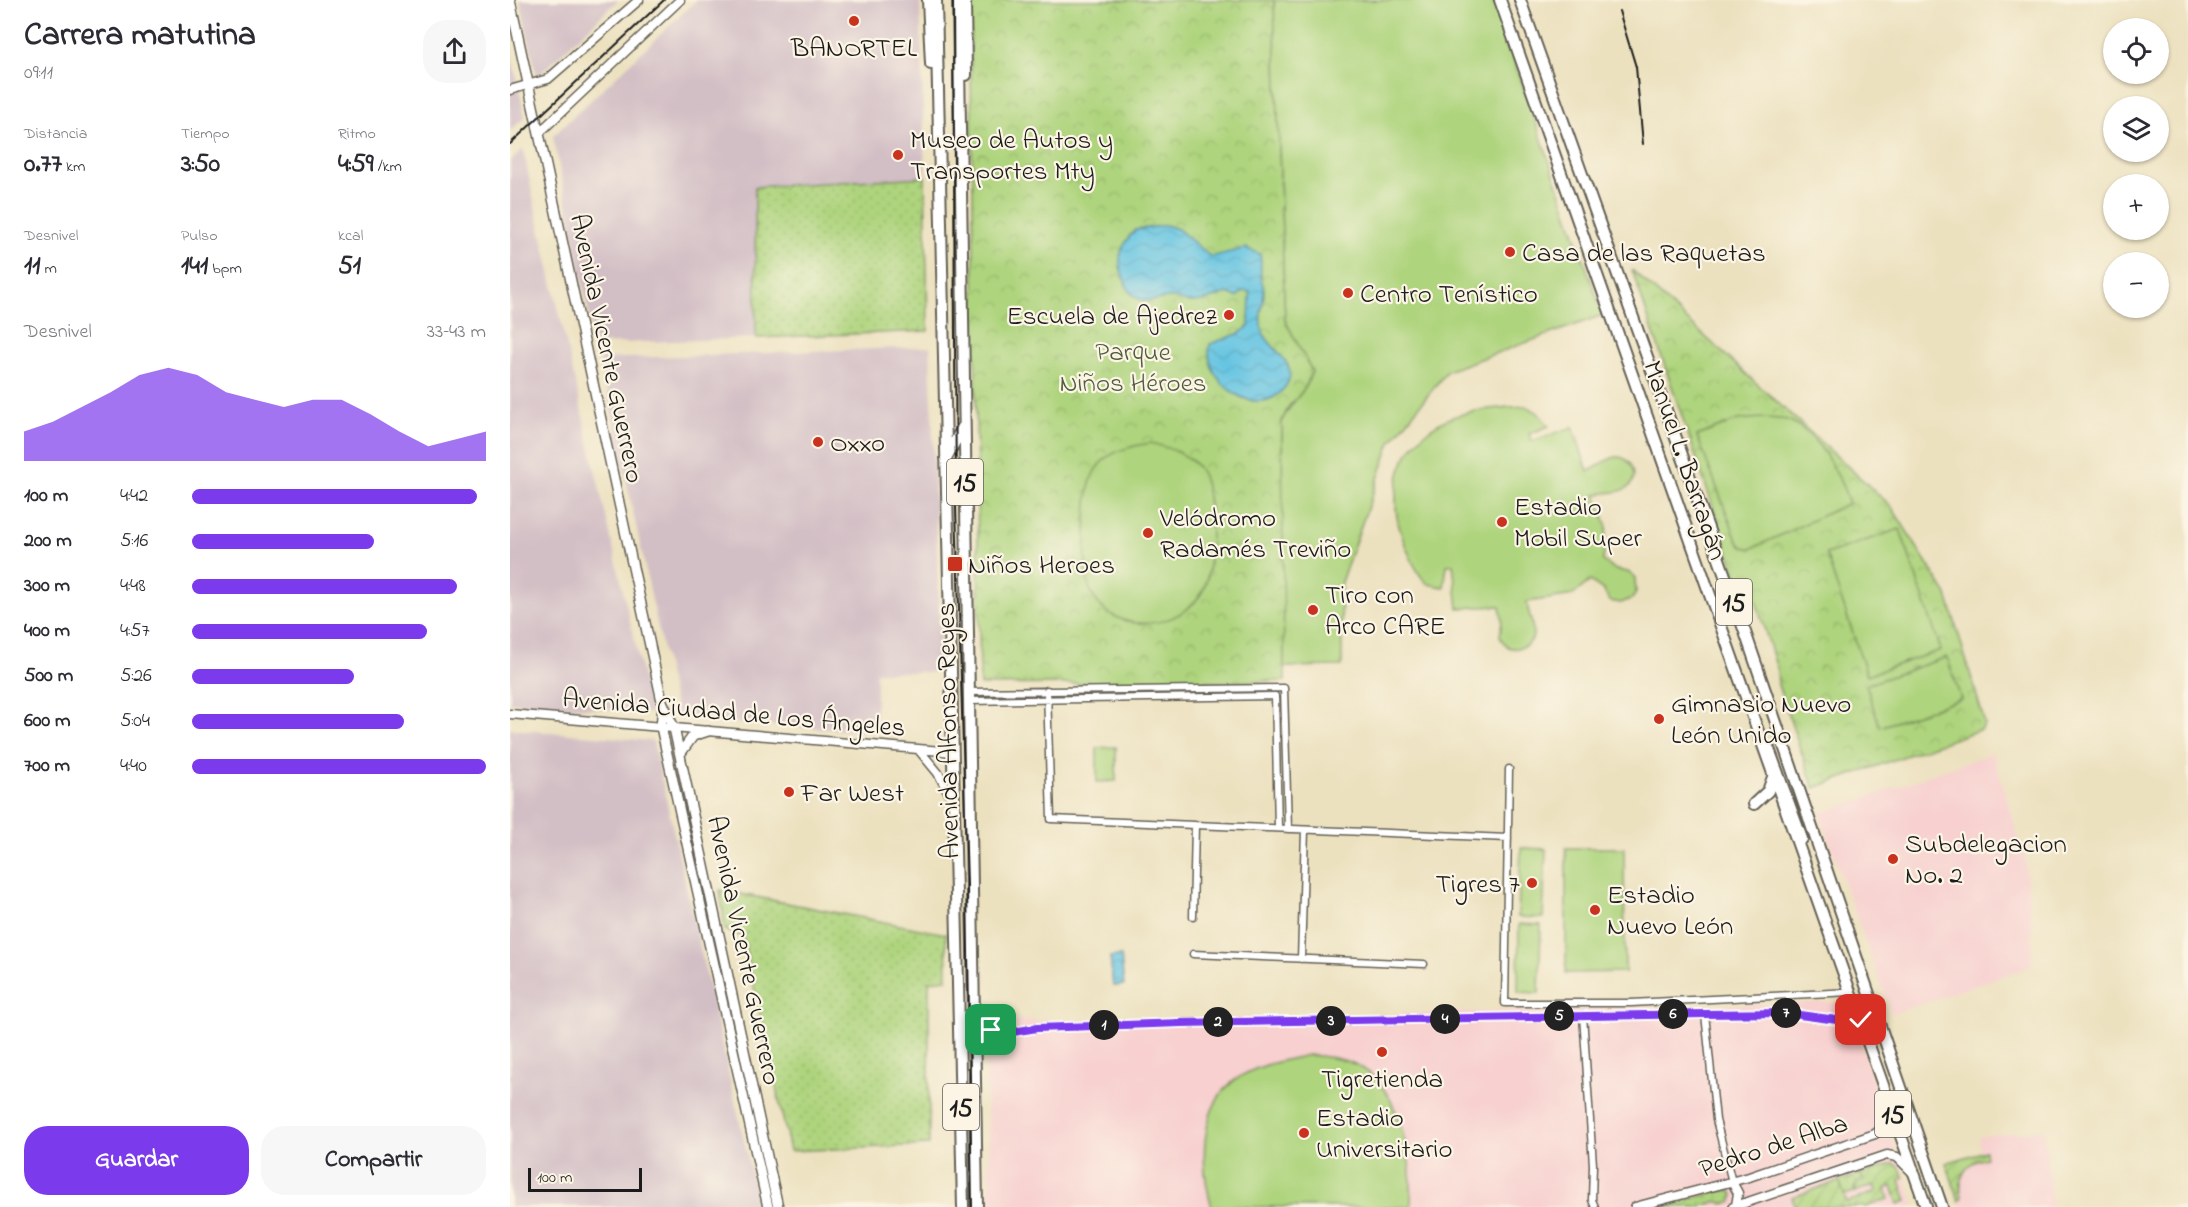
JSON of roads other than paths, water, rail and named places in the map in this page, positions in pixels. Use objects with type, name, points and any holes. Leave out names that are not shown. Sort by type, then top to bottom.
[{"type":"highway","points":[[928,0],[931,66],[937,80]]},
{"type":"highway","name":"Avenida Alfonso Reyes","points":[[936,0],[960,1090]]},
{"type":"highway","name":"Manuel L. Barragán","points":[[1500,0],[1926,1207]]},
{"type":"highway","name":"Manuel L. Barragán","points":[[1520,0],[1741,623],[1942,1207]]},
{"type":"highway","name":"Avenida Alfonso Reyes","points":[[960,3],[959,118],[974,1029]]},
{"type":"highway","points":[[946,458],[964,427]]},
{"type":"highway","points":[[953,771],[969,724]]},
{"type":"highway","points":[[1759,734],[1779,771],[1808,854],[1808,870]]},
{"type":"highway","points":[[1754,804],[1765,795],[1773,777]]},
{"type":"highway","name":"15","points":[[974,1029],[977,1207]]},
{"type":"highway","points":[[960,1090],[976,1148]]},
{"type":"highway","name":"15","points":[[960,1090],[963,1207]]},
{"type":"main road","name":"Avenida Vicente Guerrero","points":[[510,0],[663,705],[674,728],[680,754],[778,1207]]},
{"type":"main road","name":"Avenida Vicente Guerrero","points":[[663,705],[661,727],[768,1207]]},
{"type":"main road","points":[[680,754],[693,736],[708,731]]},
{"type":"street","points":[[510,90],[548,79],[639,0]]},
{"type":"street","points":[[539,133],[680,0]]},
{"type":"street","points":[[969,697],[1047,690],[1284,688],[1288,829]]},
{"type":"street","points":[[1047,690],[1050,819],[1508,838]]},
{"type":"street","points":[[1103,690],[1104,698]]},
{"type":"street","points":[[969,697],[1275,696],[1278,828]]},
{"type":"street","name":"Avenida Ciudad de Los Ángeles","points":[[510,714],[953,752]]},
{"type":"street","points":[[919,750],[938,773],[954,803]]},
{"type":"street","points":[[1509,769],[1505,1003],[1642,1003],[1852,992]]},
{"type":"street","points":[[1193,917],[1196,825]]},
{"type":"street","points":[[1301,959],[1305,830]]},
{"type":"street","points":[[1193,954],[1424,964]]},
{"type":"street","points":[[974,1029],[1008,1033],[1037,1028],[1181,1023],[1583,1015],[1785,1013],[1844,1021],[1861,1020]]},
{"type":"street","points":[[1705,1014],[1715,1111],[1728,1168],[1738,1193],[1734,1207]]},
{"type":"street","points":[[1583,1015],[1595,1207]]},
{"type":"street","name":"Pedro de Alba","points":[[1635,1207],[1732,1182],[1879,1132],[1884,1120],[1884,1088]]},
{"type":"street","name":"Pedro de Alba","points":[[1734,1207],[1887,1155],[1897,1157],[1914,1173]]},
{"type":"water","points":[[1166,225],[1178,229],[1211,257],[1246,248],[1260,254],[1264,291],[1261,327],[1290,371],[1285,387],[1274,397],[1261,401],[1247,399],[1234,393],[1214,372],[1210,358],[1210,344],[1240,333],[1249,326],[1250,292],[1243,291],[1237,297],[1227,293],[1202,301],[1187,302],[1177,298],[1142,300],[1129,290],[1120,265],[1123,247],[1135,230]]},
{"type":"water","points":[[1121,956],[1124,985],[1113,986],[1110,957]]},
{"type":"railway","points":[[510,144],[664,0]]},
{"type":"railway","points":[[953,0],[956,506],[967,885],[972,1207]]},
{"type":"railway","points":[[1619,11],[1636,67],[1643,144]]},
{"type":"place","name":"BANORTEL","points":[[854,21]]},
{"type":"place","name":"Museo de Autos y Transportes Mty","points":[[898,155]]},
{"type":"place","name":"Casa de las Raquetas","points":[[1510,252]]},
{"type":"place","name":"Centro Tenístico","points":[[1348,293]]},
{"type":"place","name":"Escuela de Ajedrez","points":[[1229,315]]},
{"type":"place","name":"Oxxo","points":[[818,442]]},
{"type":"place","name":"Estadio Mobil Super","points":[[1502,522]]},
{"type":"place","name":"Velódromo Radamés Treviño","points":[[1148,533]]},
{"type":"place","name":"Niños Heroes","points":[[955,564]]},
{"type":"place","name":"Tiro con Arco CARE","points":[[1313,610]]},
{"type":"place","name":"Gimnasio Nuevo León Unido","points":[[1659,719]]},
{"type":"place","name":"Far West","points":[[789,792]]},
{"type":"place","name":"Subdelegacion No. 2","points":[[1893,859]]},
{"type":"place","name":"Tigres 7","points":[[1532,883]]},
{"type":"place","name":"Estadio Nuevo León","points":[[1595,910]]},
{"type":"place","name":"Tigretienda","points":[[1382,1052]]},
{"type":"place","name":"Estadio Universitario","points":[[1304,1133]]},
{"type":"park label","name":"Parque Niños Héroes","points":[[1133,366]]}]
